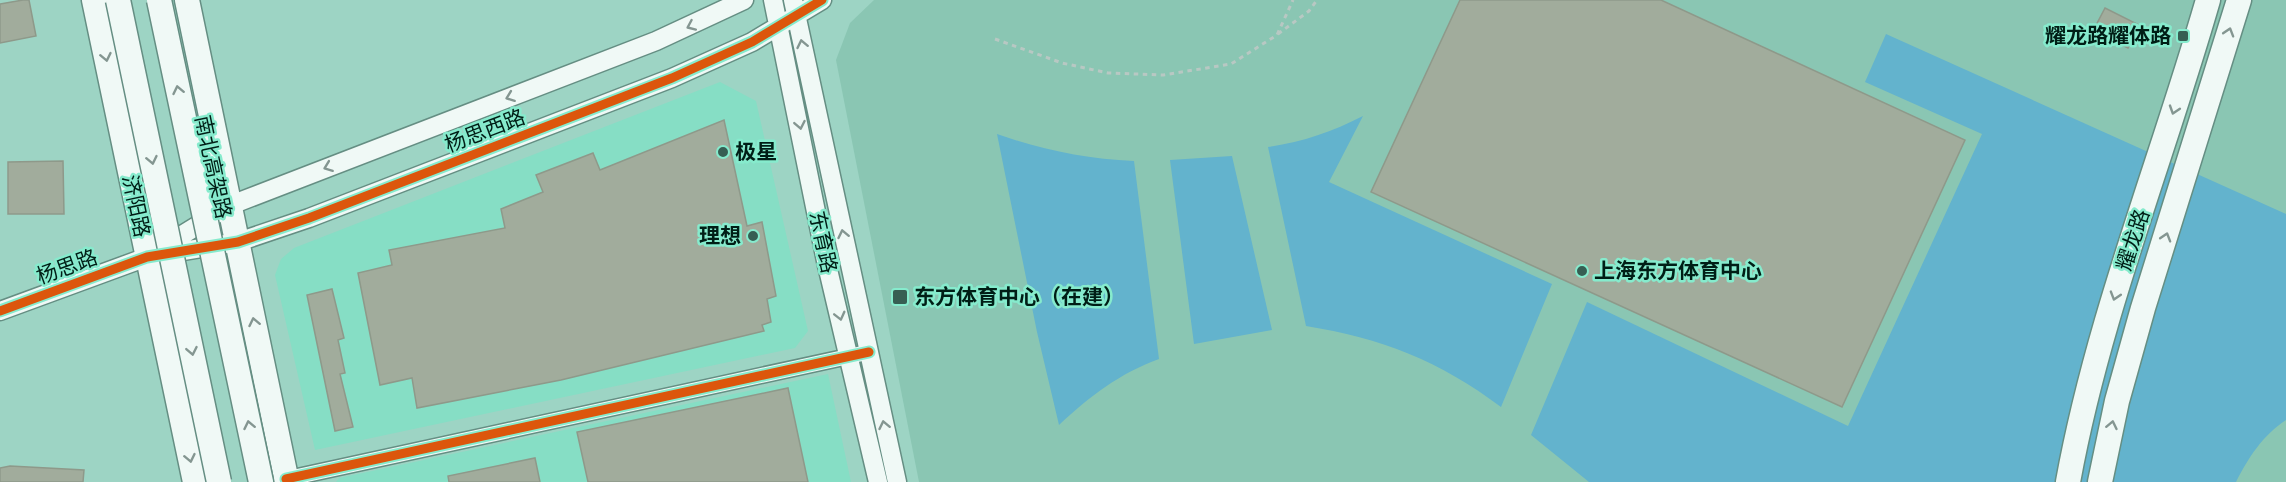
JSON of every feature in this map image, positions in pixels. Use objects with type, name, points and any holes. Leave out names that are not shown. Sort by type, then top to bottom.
[{"type":"main road","name":"济阳路","points":[[94,0],[195,482]]},
{"type":"main road","points":[[118,0],[219,482]]},
{"type":"main road","name":"南北高架路","points":[[159,0],[261,482]]},
{"type":"main road","points":[[187,0],[286,480]]},
{"type":"main road","name":"耀龙路","points":[[2068,482],[2088,393],[2111,311],[2208,0]]},
{"type":"main road","name":"耀龙路","points":[[2100,482],[2120,390],[2239,0]]},
{"type":"street","name":"杨思西路","points":[[147,257],[231,205],[656,41],[744,0]]},
{"type":"street","name":"东育路","points":[[773,0],[826,261],[860,355],[897,482]]},
{"type":"street","name":"杨思西路","points":[[147,257],[238,242],[309,218],[672,78],[779,27],[795,8],[822,0]]},
{"type":"street","name":"东育路","points":[[795,8],[860,355],[878,482]]},
{"type":"street","name":"杨思路","points":[[0,311],[147,257]]},
{"type":"street","points":[[286,480],[860,355]]},
{"type":"path","points":[[1277,35],[1293,0]]},
{"type":"path","points":[[995,39],[1062,63],[1108,74],[1163,75],[1231,64],[1277,35],[1309,11],[1317,0]]},
{"type":"shaded area","name":"上海东方体育中心","points":[[874,0],[2286,0],[2286,482],[919,482],[836,60],[850,23]]},
{"type":"shaded area","points":[[720,82],[756,101],[808,331],[795,348],[315,450],[275,275],[281,259],[294,248]]},
{"type":"shaded area","points":[[828,374],[851,482],[336,482],[339,478]]},
{"type":"water","points":[[1886,34],[2286,214],[2286,420],[2277,426],[2257,448],[2236,482],[1589,482],[1531,435],[1587,302],[1848,426],[1982,134],[1865,82]]},
{"type":"water","points":[[1363,116],[1329,182],[1552,284],[1501,407],[1455,377],[1409,354],[1360,337],[1306,326],[1268,147],[1317,136]]},
{"type":"water","points":[[997,134],[1064,153],[1134,161],[1159,359],[1131,371],[1106,387],[1059,425],[1037,332]]},
{"type":"water","points":[[1232,156],[1272,330],[1194,344],[1170,160]]},
{"type":"building","points":[[29,0],[36,36],[0,43],[0,4]]},
{"type":"building","points":[[1460,0],[1661,0],[1965,140],[1842,407],[1371,192]]},
{"type":"building","points":[[2105,8],[2139,25],[2128,48],[2093,31]]},
{"type":"building","points":[[724,120],[747,226],[762,222],[776,296],[767,299],[771,322],[762,325],[764,331],[561,380],[417,408],[412,378],[380,385],[358,273],[392,265],[389,250],[505,228],[501,209],[543,192],[536,175],[593,153],[600,170]]},
{"type":"building","points":[[63,161],[64,214],[8,214],[8,162]]},
{"type":"building","points":[[332,289],[344,338],[338,340],[345,373],[340,374],[353,427],[335,431],[307,295]]},
{"type":"building","points":[[788,388],[808,482],[588,482],[577,432]]},
{"type":"building","points":[[535,458],[540,482],[449,482],[448,476]]},
{"type":"building","points":[[10,466],[84,470],[83,482],[0,482],[0,468]]},
{"type":"cycle path","points":[[0,311],[147,257],[238,242],[309,218],[672,78],[752,42],[822,0]]},
{"type":"cycle path","points":[[286,479],[869,352]]},
{"type":"place","name":"耀龙路耀体路","points":[[2183,36]]},
{"type":"place","name":"极星","points":[[723,152]]},
{"type":"place","name":"理想","points":[[753,236]]},
{"type":"place","name":"上海东方体育中心","points":[[1582,271]]},
{"type":"place","name":"东方体育中心（在建）","points":[[900,297]]}]
